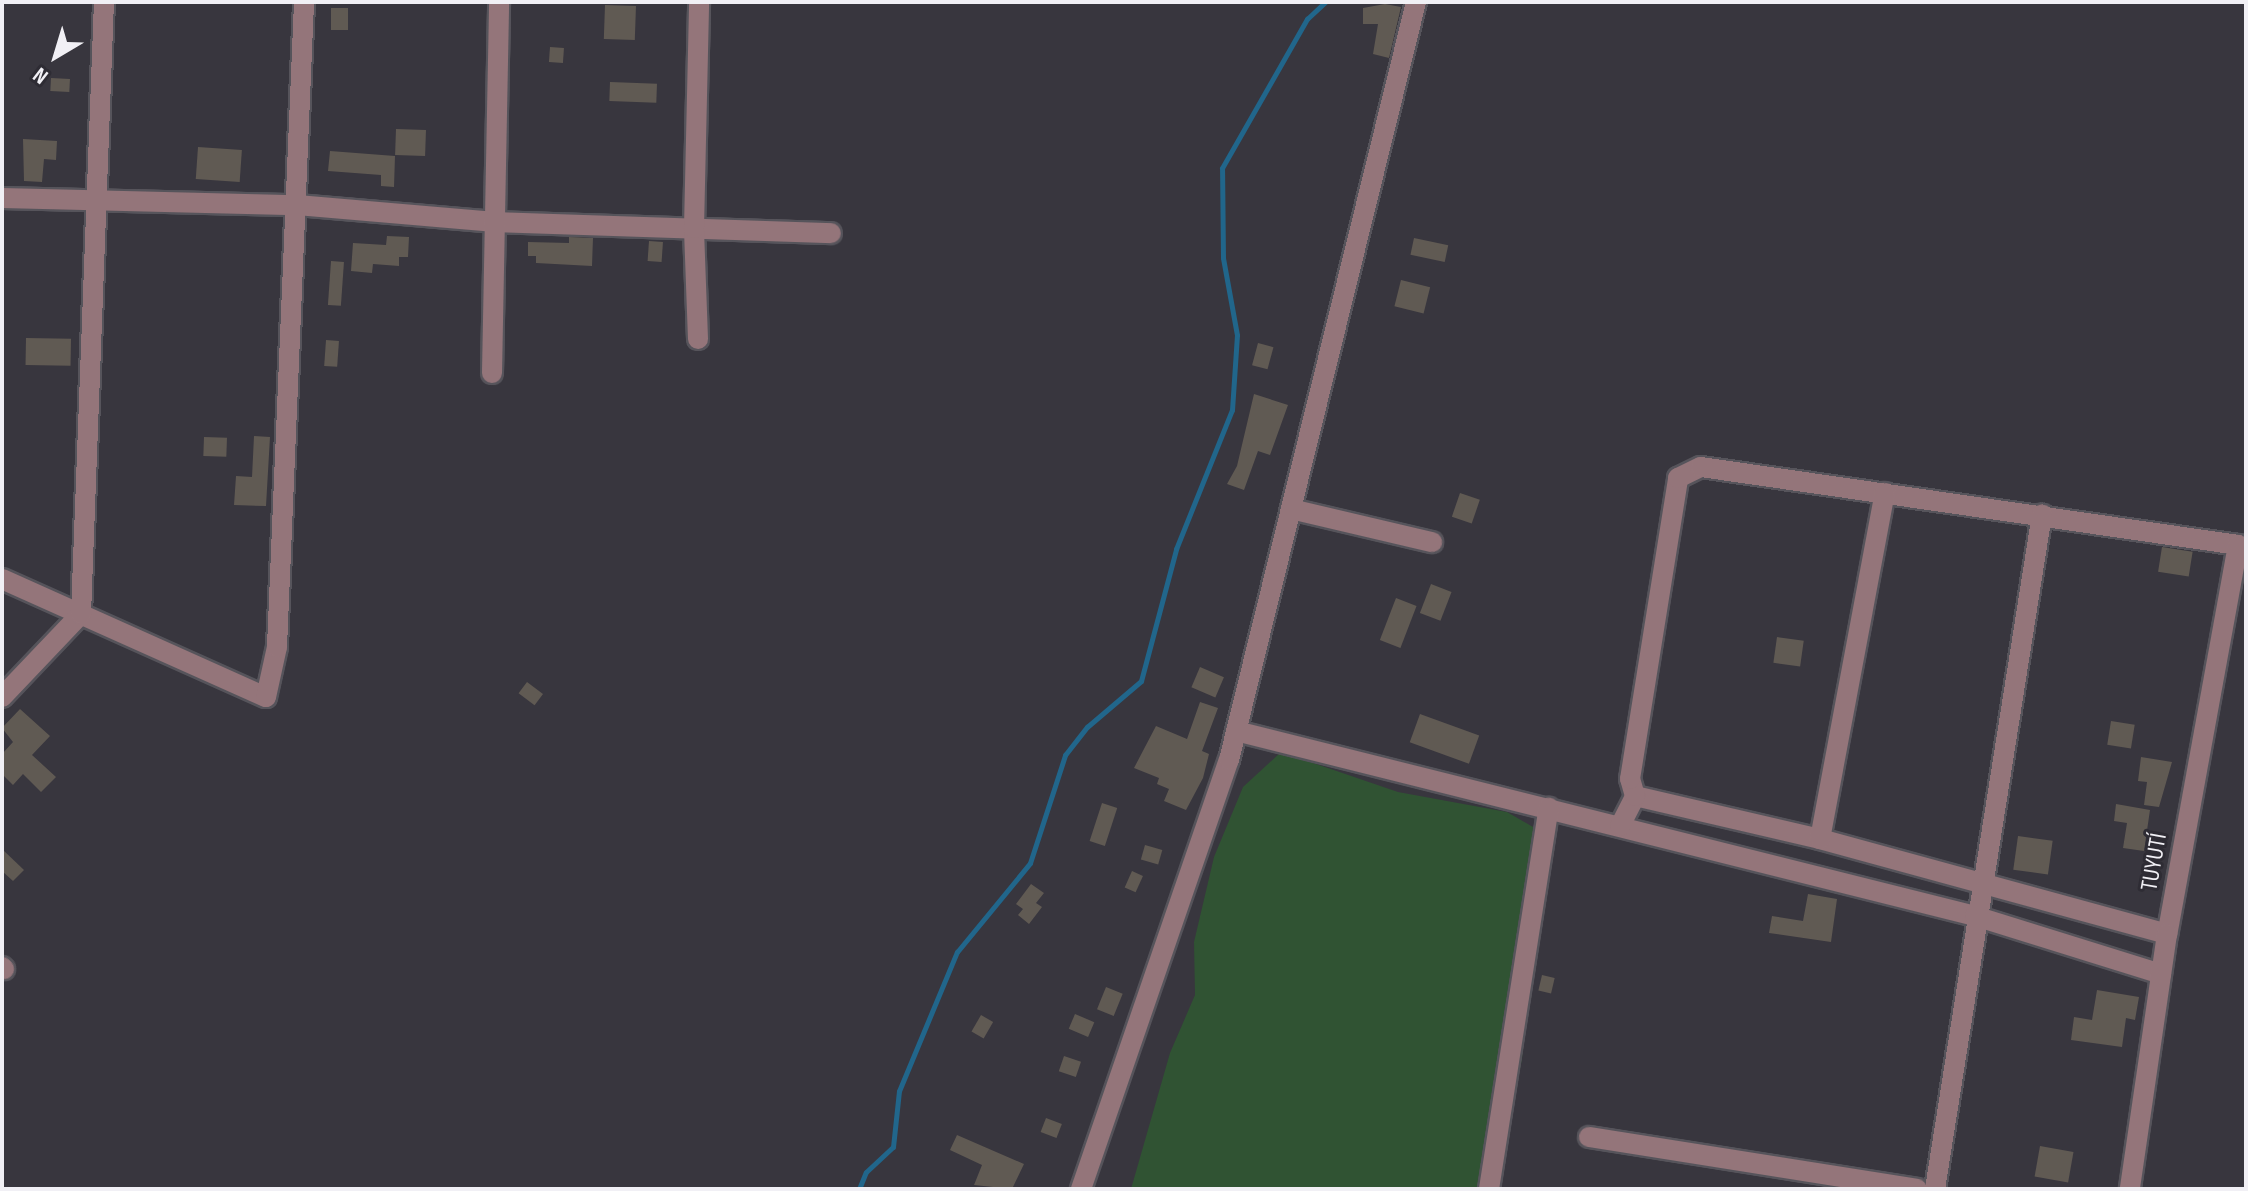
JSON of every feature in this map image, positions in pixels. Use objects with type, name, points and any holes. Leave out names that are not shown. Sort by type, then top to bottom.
[{"type":"street","points":[[2,697],[81,614],[99,199],[104,2]]},
{"type":"street","points":[[2,579],[266,697],[277,647],[304,2]]},
{"type":"street","points":[[492,373],[499,2]]},
{"type":"street","points":[[698,339],[694,228],[699,2]]},
{"type":"street","points":[[1081,1189],[1236,731],[1416,2]]},
{"type":"street","points":[[2,198],[297,205],[495,222],[831,233]]},
{"type":"street","points":[[1620,826],[1635,796],[1630,779],[1678,478],[1701,467],[2042,514],[1975,916],[1935,1189]]},
{"type":"street","points":[[1820,839],[1885,493]]},
{"type":"street","points":[[1291,509],[1432,542]]},
{"type":"street","name":"TUYUTÍ","points":[[2042,514],[2238,545],[2167,934],[2130,1189]]},
{"type":"street","points":[[1236,731],[1975,916],[2161,974]]},
{"type":"street","points":[[1635,796],[1820,839],[2167,934]]},
{"type":"street","points":[[1489,1189],[1549,808]]},
{"type":"street","points":[[1589,1137],[1917,1189]]},
{"type":"green space","points":[[1281,752],[1398,792],[1507,812],[1540,831],[1522,1059],[1496,1189],[1131,1189],[1170,1053],[1195,995],[1194,942],[1214,857],[1243,787]]},
{"type":"building","points":[[1385,4],[1401,7],[1389,58],[1373,54],[1378,24],[1363,24],[1363,8]]},
{"type":"building","points":[[605,5],[636,6],[635,40],[604,39]]},
{"type":"building","points":[[331,8],[348,8],[348,30],[331,30]]},
{"type":"building","points":[[550,47],[564,48],[563,63],[549,62]]},
{"type":"building","points":[[51,78],[70,79],[69,92],[50,91]]},
{"type":"building","points":[[610,82],[657,84],[656,103],[609,101]]},
{"type":"building","points":[[396,129],[426,130],[425,156],[395,155]]},
{"type":"building","points":[[23,139],[57,141],[56,160],[44,159],[42,182],[24,181]]},
{"type":"building","points":[[198,147],[242,150],[240,182],[196,179]]},
{"type":"building","points":[[330,151],[395,156],[394,187],[381,186],[381,175],[328,171]]},
{"type":"building","points":[[387,236],[409,237],[408,257],[399,257],[399,266],[373,264],[372,273],[351,271],[353,243],[386,245]]},
{"type":"building","points":[[569,237],[593,238],[592,266],[536,263],[536,256],[528,256],[528,242],[569,243]]},
{"type":"building","points":[[1414,238],[1448,245],[1445,262],[1410,255]]},
{"type":"building","points":[[649,241],[663,242],[662,262],[648,261]]},
{"type":"building","points":[[331,261],[344,262],[341,306],[328,305]]},
{"type":"building","points":[[1401,280],[1430,287],[1424,313],[1394,306]]},
{"type":"building","points":[[26,338],[71,339],[71,366],[26,365]]},
{"type":"building","points":[[326,340],[339,341],[337,367],[324,366]]},
{"type":"building","points":[[1258,343],[1273,347],[1268,369],[1252,365]]},
{"type":"building","points":[[1254,394],[1288,405],[1270,455],[1258,451],[1244,490],[1227,484],[1237,466]]},
{"type":"building","points":[[254,436],[270,437],[266,506],[234,505],[236,476],[252,477]]},
{"type":"building","points":[[204,437],[227,438],[226,457],[203,456]]},
{"type":"building","points":[[1460,493],[1480,500],[1472,523],[1452,517]]},
{"type":"building","points":[[2162,547],[2193,552],[2189,577],[2158,572]]},
{"type":"building","points":[[1431,584],[1452,592],[1440,621],[1420,613]]},
{"type":"building","points":[[1396,598],[1417,606],[1400,648],[1380,640]]},
{"type":"building","points":[[1777,637],[1804,641],[1800,667],[1773,663]]},
{"type":"building","points":[[1200,667],[1224,677],[1215,697],[1191,687]]},
{"type":"building","points":[[527,682],[543,694],[535,705],[519,693]]},
{"type":"building","points":[[1200,702],[1218,708],[1202,751],[1209,754],[1203,778],[1186,810],[1164,801],[1169,789],[1157,784],[1159,778],[1134,768],[1156,726],[1187,739]]},
{"type":"building","points":[[20,709],[50,736],[32,755],[56,777],[41,792],[23,774],[13,785],[2,774],[2,754],[13,742],[2,728]]},
{"type":"building","points":[[1420,714],[1479,736],[1469,764],[1410,742]]},
{"type":"building","points":[[2111,721],[2135,725],[2131,748],[2107,745]]},
{"type":"building","points":[[2141,757],[2172,762],[2159,807],[2144,805],[2147,782],[2138,781]]},
{"type":"building","points":[[1102,803],[1117,808],[1105,846],[1090,841]]},
{"type":"building","points":[[2116,804],[2150,810],[2144,851],[2123,848],[2127,823],[2114,821]]},
{"type":"building","points":[[2018,836],[2053,841],[2048,875],[2013,870]]},
{"type":"building","points":[[1145,845],[1162,850],[1158,864],[1141,859]]},
{"type":"building","points":[[2,849],[24,870],[13,881],[2,871]]},
{"type":"building","points":[[1132,871],[1143,876],[1136,892],[1125,887]]},
{"type":"building","points":[[1031,884],[1044,893],[1036,903],[1042,907],[1029,924],[1018,915],[1023,909],[1016,904]]},
{"type":"building","points":[[1808,894],[1837,899],[1831,942],[1769,933],[1772,916],[1803,921]]},
{"type":"building","points":[[1542,975],[1555,978],[1551,994],[1538,991]]},
{"type":"building","points":[[1106,987],[1123,994],[1114,1016],[1097,1009]]},
{"type":"building","points":[[2097,990],[2139,997],[2135,1020],[2126,1018],[2122,1047],[2071,1040],[2074,1017],[2092,1020]]},
{"type":"building","points":[[1075,1014],[1094,1022],[1088,1037],[1069,1029]]},
{"type":"building","points":[[981,1015],[993,1022],[984,1038],[972,1031]]},
{"type":"building","points":[[1064,1056],[1081,1062],[1076,1077],[1059,1071]]},
{"type":"building","points":[[1046,1118],[1062,1124],[1056,1138],[1041,1132]]},
{"type":"building","points":[[957,1135],[1024,1164],[1012,1189],[974,1185],[982,1165],[950,1150]]},
{"type":"building","points":[[2040,1146],[2073,1152],[2068,1182],[2035,1177]]},
{"type":"waterway","points":[[859,1189],[866,1172],[893,1147],[899,1091],[957,952],[1030,863],[1065,755],[1087,727],[1141,681],[1176,549],[1232,410],[1237,335],[1223,258],[1222,168],[1307,19],[1325,2]]}]
